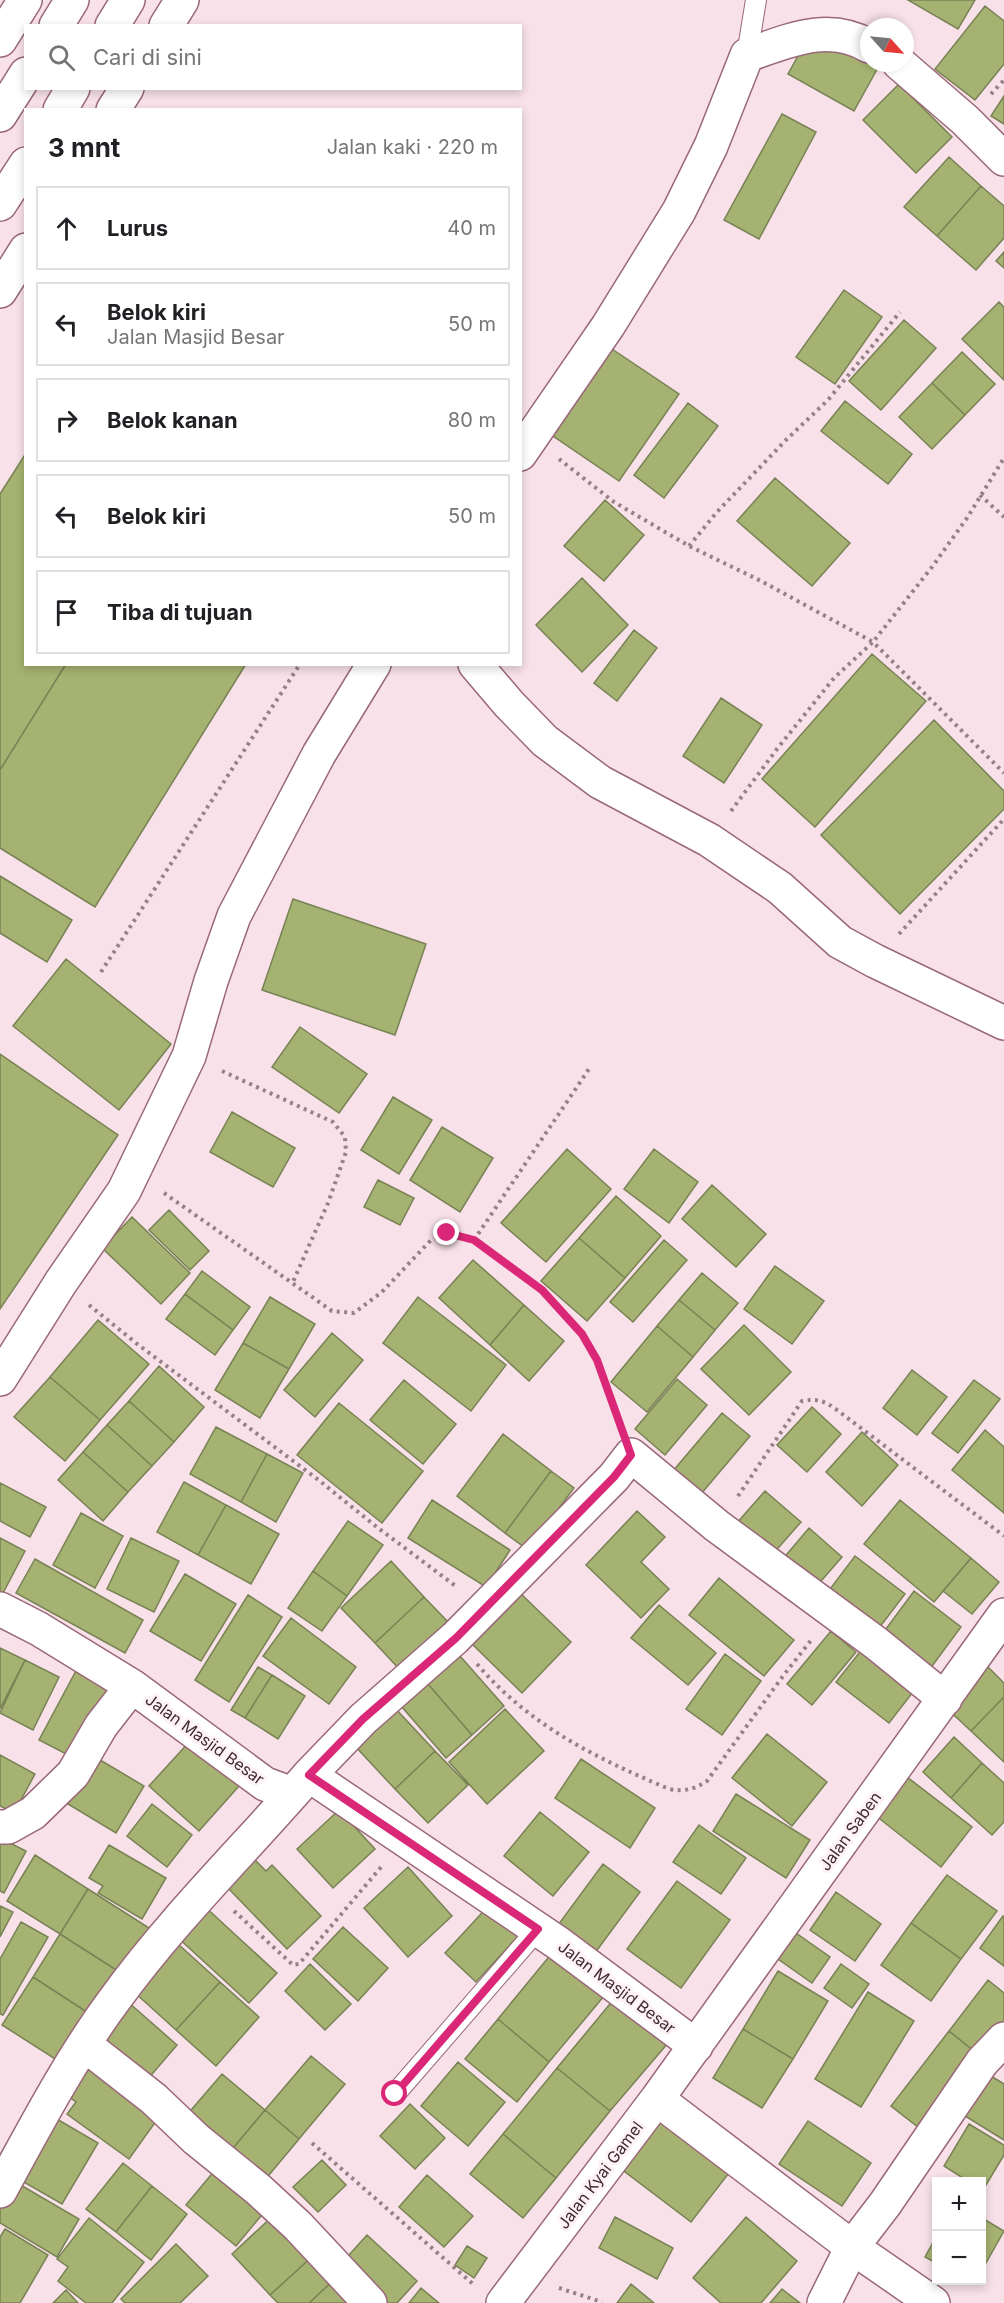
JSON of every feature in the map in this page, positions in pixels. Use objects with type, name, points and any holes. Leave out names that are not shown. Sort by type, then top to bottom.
[{"type":"main road","points":[[0,40],[25,0]]},
{"type":"main road","points":[[57,24],[72,0]]},
{"type":"main road","points":[[113,24],[128,0]]},
{"type":"main road","points":[[167,24],[182,0]]},
{"type":"main road","points":[[525,446],[608,326],[679,211],[711,146],[747,55],[801,37],[826,34],[854,37],[860,41]]},
{"type":"main road","points":[[910,72],[966,120],[1004,159]]},
{"type":"main road","points":[[0,115],[24,77]]},
{"type":"main road","points":[[61,108],[72,90]]},
{"type":"main road","points":[[115,108],[126,90]]},
{"type":"main road","points":[[0,204],[24,167]]},
{"type":"main road","points":[[0,291],[24,253]]},
{"type":"main road","points":[[0,1379],[61,1282],[124,1191],[189,1056],[211,981],[234,916],[319,754],[373,666]]},
{"type":"main road","points":[[477,666],[545,741],[591,775],[709,840],[780,888],[840,942],[1004,1023]]},
{"type":"main road","points":[[0,2191],[50,2100],[114,2000],[172,1927],[363,1719],[456,1638],[614,1477],[631,1455],[717,1526],[876,1643],[945,1699]]},
{"type":"main road","name":"Jalan Masjid Besar","points":[[0,1609],[39,1629],[132,1686],[264,1784],[301,1784],[405,1839],[538,1929],[696,2046]]},
{"type":"main road","name":"Jalan Saben","points":[[696,2046],[945,1699],[998,1637]]},
{"type":"main road","points":[[0,1827],[8,1827],[33,1813],[73,1774],[101,1726],[132,1686]]},
{"type":"main road","points":[[824,2303],[852,2247],[885,2204],[982,2062],[1004,2039]]},
{"type":"main road","points":[[86,2045],[154,2099],[196,2139],[259,2190],[298,2226],[369,2303]]},
{"type":"main road","name":"Jalan Kyai Gamel","points":[[490,2295],[524,2276],[696,2046]]},
{"type":"main road","points":[[657,2099],[852,2247],[933,2303]]},
{"type":"lane","points":[[747,55],[756,0]]},
{"type":"lane","points":[[395,2094],[538,1929]]},
{"type":"path","points":[[689,546],[717,512],[770,456],[828,400],[900,312]]},
{"type":"path","points":[[525,446],[689,546],[761,581],[873,642],[1004,773]]},
{"type":"path","points":[[709,840],[777,748],[834,678],[873,642],[932,567],[967,518],[1004,458]]},
{"type":"path","points":[[980,495],[1004,517]]},
{"type":"path","points":[[101,972],[299,666]]},
{"type":"path","points":[[875,961],[1004,819]]},
{"type":"path","points":[[189,1056],[333,1122],[345,1137],[346,1152],[339,1176],[292,1284]]},
{"type":"path","points":[[474,1240],[590,1070]]},
{"type":"path","points":[[134,1171],[332,1311],[354,1313],[382,1292],[431,1240],[447,1233],[474,1240],[542,1290],[582,1334],[597,1360],[631,1455]]},
{"type":"path","points":[[61,1282],[136,1343],[486,1608]]},
{"type":"path","points":[[717,1526],[802,1401],[814,1398],[825,1401],[1004,1536]]},
{"type":"path","points":[[456,1638],[494,1683],[534,1718],[607,1762],[677,1791],[695,1788],[707,1781],[783,1676],[833,1613]]},
{"type":"path","points":[[209,1887],[293,1965],[299,1964],[405,1839]]},
{"type":"path","points":[[312,2143],[490,2295]]},
{"type":"path","points":[[524,2276],[602,2302]]},
{"type":"building","points":[[908,0],[975,0],[958,29]]},
{"type":"building","points":[[985,6],[1004,21],[1004,64],[975,100],[935,69]]},
{"type":"building","points":[[808,38],[860,55],[860,72],[876,72],[854,111],[788,74]]},
{"type":"building","points":[[899,84],[952,137],[916,173],[863,120]]},
{"type":"building","points":[[1004,96],[1004,124],[991,116]]},
{"type":"building","points":[[782,114],[816,132],[759,239],[724,220]]},
{"type":"building","points":[[949,157],[981,186],[937,236],[904,207]]},
{"type":"building","points":[[981,186],[1004,206],[1004,238],[976,270],[937,236]]},
{"type":"building","points":[[1004,252],[1004,268],[996,261]]},
{"type":"building","points":[[844,290],[882,317],[835,384],[796,357]]},
{"type":"building","points":[[999,302],[1004,307],[1004,380],[962,339]]},
{"type":"building","points":[[904,320],[936,348],[881,410],[849,381]]},
{"type":"building","points":[[612,349],[679,394],[619,481],[553,436]]},
{"type":"building","points":[[962,352],[995,384],[965,415],[932,383]]},
{"type":"building","points":[[932,383],[965,415],[932,449],[899,417]]},
{"type":"building","points":[[845,401],[912,454],[888,484],[821,431]]},
{"type":"building","points":[[688,403],[718,426],[664,498],[634,475]]},
{"type":"building","points":[[24,456],[24,666],[65,666],[0,770],[0,494]]},
{"type":"building","points":[[775,478],[850,543],[812,586],[737,521]]},
{"type":"building","points":[[605,500],[644,535],[604,581],[564,546]]},
{"type":"building","points":[[582,578],[628,625],[582,672],[536,625]]},
{"type":"building","points":[[634,630],[657,648],[617,701],[594,683]]},
{"type":"building","points":[[872,654],[926,701],[815,827],[762,779]]},
{"type":"building","points":[[65,666],[245,666],[95,907],[0,848],[0,770]]},
{"type":"building","points":[[721,698],[762,725],[724,783],[683,756]]},
{"type":"building","points":[[934,720],[1004,791],[1004,809],[900,914],[821,835]]},
{"type":"building","points":[[0,876],[72,920],[47,962],[0,933]]},
{"type":"building","points":[[293,899],[426,944],[395,1035],[262,990]]},
{"type":"building","points":[[66,959],[171,1044],[119,1110],[13,1026]]},
{"type":"building","points":[[300,1027],[367,1074],[339,1113],[272,1067]]},
{"type":"building","points":[[0,1054],[118,1135],[0,1309]]},
{"type":"building","points":[[393,1097],[432,1120],[399,1174],[361,1150]]},
{"type":"building","points":[[232,1112],[295,1148],[273,1187],[210,1152]]},
{"type":"building","points":[[442,1127],[493,1158],[460,1212],[410,1180]]},
{"type":"building","points":[[567,1149],[611,1189],[546,1262],[501,1223]]},
{"type":"building","points":[[654,1149],[698,1182],[669,1223],[624,1189]]},
{"type":"building","points":[[378,1180],[414,1198],[400,1225],[364,1207]]},
{"type":"building","points":[[712,1185],[766,1234],[736,1267],[682,1219]]},
{"type":"building","points":[[616,1196],[661,1236],[625,1278],[579,1238]]},
{"type":"building","points":[[169,1210],[209,1251],[190,1270],[149,1230]]},
{"type":"building","points":[[132,1217],[190,1273],[161,1304],[102,1248]]},
{"type":"building","points":[[579,1238],[625,1278],[587,1321],[541,1281]]},
{"type":"building","points":[[664,1240],[687,1260],[633,1322],[610,1302]]},
{"type":"building","points":[[473,1260],[524,1305],[490,1345],[439,1298]]},
{"type":"building","points":[[775,1266],[824,1301],[792,1344],[744,1309]]},
{"type":"building","points":[[202,1271],[250,1307],[233,1330],[185,1294]]},
{"type":"building","points":[[702,1273],[738,1303],[715,1330],[679,1300]]},
{"type":"building","points":[[185,1294],[233,1330],[215,1355],[166,1319]]},
{"type":"building","points":[[270,1297],[315,1324],[289,1369],[243,1343]]},
{"type":"building","points":[[418,1297],[506,1365],[471,1411],[383,1343]]},
{"type":"building","points":[[679,1300],[715,1330],[693,1357],[657,1326]]},
{"type":"building","points":[[524,1305],[564,1341],[529,1381],[490,1345]]},
{"type":"building","points":[[98,1320],[149,1364],[100,1420],[50,1377]]},
{"type":"building","points":[[744,1325],[791,1372],[749,1415],[701,1369]]},
{"type":"building","points":[[657,1326],[693,1357],[647,1412],[611,1382]]},
{"type":"building","points":[[332,1333],[363,1360],[315,1417],[284,1390]]},
{"type":"building","points":[[243,1343],[289,1369],[260,1418],[215,1390]]},
{"type":"building","points":[[159,1366],[204,1407],[174,1442],[129,1401]]},
{"type":"building","points":[[912,1370],[947,1397],[917,1435],[883,1408]]},
{"type":"building","points":[[50,1377],[100,1420],[65,1461],[14,1417]]},
{"type":"building","points":[[677,1379],[707,1405],[665,1455],[635,1429]]},
{"type":"building","points":[[404,1380],[456,1424],[423,1464],[370,1420]]},
{"type":"building","points":[[974,1380],[1000,1399],[958,1453],[932,1433]]},
{"type":"building","points":[[129,1401],[174,1442],[152,1466],[107,1425]]},
{"type":"building","points":[[339,1403],[423,1471],[382,1523],[297,1455]]},
{"type":"building","points":[[812,1407],[841,1434],[807,1472],[777,1445]]},
{"type":"building","points":[[722,1413],[750,1436],[701,1494],[673,1471]]},
{"type":"building","points":[[107,1425],[152,1466],[128,1492],[83,1452]]},
{"type":"building","points":[[216,1427],[267,1454],[241,1502],[190,1474]]},
{"type":"building","points":[[985,1430],[1004,1447],[1004,1513],[952,1470]]},
{"type":"building","points":[[862,1432],[898,1465],[862,1506],[826,1472]]},
{"type":"building","points":[[503,1434],[551,1471],[505,1533],[457,1496]]},
{"type":"building","points":[[83,1452],[128,1492],[103,1521],[58,1480]]},
{"type":"building","points":[[267,1454],[303,1473],[276,1522],[241,1502]]},
{"type":"building","points":[[551,1471],[574,1488],[528,1550],[505,1533]]},
{"type":"building","points":[[184,1482],[226,1505],[198,1555],[157,1532]]},
{"type":"building","points":[[0,1483],[46,1507],[30,1537],[0,1521]]},
{"type":"building","points":[[765,1491],[801,1522],[772,1555],[736,1524]]},
{"type":"building","points":[[432,1500],[510,1550],[486,1587],[408,1538]]},
{"type":"building","points":[[900,1500],[971,1558],[934,1602],[864,1544]]},
{"type":"building","points":[[226,1505],[279,1534],[251,1584],[198,1555]]},
{"type":"building","points":[[637,1511],[665,1537],[641,1562],[669,1589],[641,1618],[586,1565]]},
{"type":"building","points":[[81,1513],[123,1536],[95,1588],[53,1565]]},
{"type":"building","points":[[348,1521],[383,1545],[347,1596],[313,1571]]},
{"type":"building","points":[[809,1528],[842,1557],[815,1588],[782,1560]]},
{"type":"building","points":[[0,1538],[25,1551],[2,1595],[0,1594]]},
{"type":"building","points":[[131,1538],[179,1561],[154,1612],[107,1589]]},
{"type":"building","points":[[855,1556],[905,1594],[876,1632],[827,1593]]},
{"type":"building","points":[[971,1558],[999,1582],[972,1614],[943,1591]]},
{"type":"building","points":[[35,1559],[143,1620],[125,1653],[16,1593]]},
{"type":"building","points":[[391,1561],[424,1597],[375,1643],[341,1608]]},
{"type":"building","points":[[313,1571],[347,1596],[322,1631],[288,1608]]},
{"type":"building","points":[[185,1574],[236,1604],[201,1661],[150,1631]]},
{"type":"building","points":[[719,1578],[794,1640],[764,1676],[689,1615]]},
{"type":"building","points":[[914,1591],[961,1627],[927,1673],[880,1637]]},
{"type":"building","points":[[520,1593],[571,1642],[522,1693],[472,1644]]},
{"type":"building","points":[[248,1595],[282,1617],[229,1702],[195,1680]]},
{"type":"building","points":[[424,1597],[450,1624],[401,1671],[375,1643]]},
{"type":"building","points":[[659,1605],[716,1653],[688,1685],[631,1638]]},
{"type":"building","points":[[291,1618],[356,1667],[329,1704],[263,1656]]},
{"type":"building","points":[[831,1631],[856,1652],[812,1705],[787,1684]]},
{"type":"building","points":[[867,1643],[920,1683],[889,1723],[836,1682]]},
{"type":"building","points":[[0,1648],[25,1660],[0,1709]]},
{"type":"building","points":[[725,1654],[761,1681],[722,1735],[686,1709]]},
{"type":"building","points":[[460,1656],[504,1706],[472,1735],[428,1684]]},
{"type":"building","points":[[25,1660],[59,1677],[33,1730],[0,1713]]},
{"type":"building","points":[[983,1662],[1004,1683],[1004,1697],[971,1731],[943,1705]]},
{"type":"building","points":[[258,1667],[272,1675],[245,1718],[231,1710]]},
{"type":"building","points":[[77,1669],[112,1687],[74,1758],[39,1740]]},
{"type":"building","points":[[272,1675],[305,1696],[278,1739],[245,1718]]},
{"type":"building","points":[[428,1684],[472,1735],[446,1758],[402,1707]]},
{"type":"building","points":[[1004,1697],[1004,1762],[971,1731]]},
{"type":"building","points":[[394,1707],[435,1751],[395,1789],[354,1745]]},
{"type":"building","points":[[505,1709],[544,1751],[487,1804],[449,1762]]},
{"type":"building","points":[[767,1734],[827,1782],[792,1826],[732,1778]]},
{"type":"building","points":[[954,1737],[982,1763],[951,1798],[923,1772]]},
{"type":"building","points":[[190,1741],[239,1786],[199,1831],[149,1786]]},
{"type":"building","points":[[435,1751],[468,1785],[428,1823],[395,1789]]},
{"type":"building","points":[[90,1754],[144,1786],[116,1833],[63,1801]]},
{"type":"building","points":[[0,1755],[35,1774],[14,1813],[0,1806]]},
{"type":"building","points":[[581,1759],[655,1808],[630,1848],[555,1798]]},
{"type":"building","points":[[982,1763],[1004,1783],[1004,1822],[992,1835],[951,1798]]},
{"type":"building","points":[[907,1777],[972,1827],[941,1867],[876,1816]]},
{"type":"building","points":[[736,1794],[810,1840],[786,1878],[713,1831]]},
{"type":"building","points":[[152,1804],[192,1835],[167,1867],[127,1836]]},
{"type":"building","points":[[339,1810],[375,1849],[333,1888],[297,1849]]},
{"type":"building","points":[[540,1812],[589,1852],[553,1896],[504,1856]]},
{"type":"building","points":[[699,1825],[746,1858],[721,1894],[673,1862]]},
{"type":"building","points":[[0,1838],[26,1851],[4,1893],[0,1891]]},
{"type":"building","points":[[109,1845],[166,1878],[142,1919],[98,1893],[103,1886],[89,1878]]},
{"type":"building","points":[[35,1855],[88,1889],[60,1934],[7,1901]]},
{"type":"building","points":[[254,1859],[266,1871],[272,1865],[321,1916],[287,1949],[227,1887]]},
{"type":"building","points":[[603,1864],[640,1892],[595,1953],[558,1925]]},
{"type":"building","points":[[408,1867],[452,1916],[408,1957],[364,1908]]},
{"type":"building","points":[[947,1875],[997,1911],[961,1959],[911,1923]]},
{"type":"building","points":[[677,1881],[730,1920],[681,1988],[627,1949]]},
{"type":"building","points":[[88,1889],[149,1928],[121,1973],[60,1934]]},
{"type":"building","points":[[836,1892],[881,1924],[855,1961],[810,1930]]},
{"type":"building","points":[[491,1903],[522,1932],[476,1982],[445,1953]]},
{"type":"building","points":[[203,1905],[277,1973],[249,2003],[175,1935]]},
{"type":"building","points":[[0,1906],[13,1912],[0,1937]]},
{"type":"building","points":[[1004,1917],[1004,1966],[980,1948]]},
{"type":"building","points":[[21,1922],[48,1937],[3,2015],[0,2014],[0,1959]]},
{"type":"building","points":[[911,1923],[961,1959],[931,2001],[881,1965]]},
{"type":"building","points":[[343,1927],[388,1968],[358,2001],[313,1959]]},
{"type":"building","points":[[796,1933],[830,1957],[812,1983],[778,1959]]},
{"type":"building","points":[[60,1934],[121,1973],[93,2016],[33,1977]]},
{"type":"building","points":[[178,1944],[220,1982],[176,2030],[134,1992]]},
{"type":"building","points":[[552,1953],[604,1996],[549,2062],[498,2019]]},
{"type":"building","points":[[310,1964],[351,2004],[325,2030],[285,1991]]},
{"type":"building","points":[[841,1964],[869,1984],[852,2008],[824,1988]]},
{"type":"building","points":[[778,1971],[828,2001],[793,2059],[743,2029]]},
{"type":"building","points":[[33,1977],[93,2016],[63,2064],[2,2025]]},
{"type":"building","points":[[988,1980],[1004,1993],[1004,2025],[980,2056],[949,2031]]},
{"type":"building","points":[[220,1982],[259,2017],[216,2066],[176,2030]]},
{"type":"building","points":[[868,1992],[914,2021],[861,2107],[815,2079]]},
{"type":"building","points":[[614,1999],[668,2043],[610,2111],[557,2068]]},
{"type":"building","points":[[128,2002],[177,2045],[147,2080],[97,2038]]},
{"type":"building","points":[[498,2019],[549,2062],[517,2102],[465,2059]]},
{"type":"building","points":[[743,2029],[793,2059],[762,2108],[713,2078]]},
{"type":"building","points":[[949,2031],[980,2056],[923,2131],[891,2106]]},
{"type":"building","points":[[311,2056],[345,2084],[299,2139],[265,2110]]},
{"type":"building","points":[[458,2062],[505,2102],[468,2146],[421,2106]]},
{"type":"building","points":[[88,2067],[159,2117],[129,2159],[67,2114],[76,2102],[68,2096]]},
{"type":"building","points":[[557,2068],[610,2111],[556,2178],[503,2134]]},
{"type":"building","points":[[981,2070],[1004,2084],[1004,2140],[957,2111]]},
{"type":"building","points":[[222,2074],[265,2110],[229,2153],[186,2116]]},
{"type":"building","points":[[410,2104],[445,2138],[415,2169],[380,2136]]},
{"type":"building","points":[[265,2110],[299,2139],[264,2181],[229,2153]]},
{"type":"building","points":[[50,2115],[98,2143],[62,2204],[15,2177]]},
{"type":"building","points":[[654,2115],[729,2173],[691,2222],[616,2165]]},
{"type":"building","points":[[808,2121],[871,2163],[842,2206],[779,2164]]},
{"type":"building","points":[[969,2124],[1004,2145],[1004,2155],[986,2185],[986,2177],[961,2177],[944,2166]]},
{"type":"building","points":[[503,2134],[556,2178],[523,2218],[470,2174]]},
{"type":"building","points":[[322,2160],[346,2185],[318,2212],[293,2187]]},
{"type":"building","points":[[123,2163],[152,2186],[116,2232],[86,2209]]},
{"type":"building","points":[[215,2170],[265,2211],[236,2246],[186,2205]]},
{"type":"building","points":[[427,2175],[473,2216],[444,2247],[399,2207]]},
{"type":"building","points":[[12,2180],[79,2219],[57,2257],[0,2223],[0,2201]]},
{"type":"building","points":[[152,2186],[187,2214],[151,2260],[116,2232]]},
{"type":"building","points":[[277,2212],[315,2254],[270,2295],[232,2254]]},
{"type":"building","points":[[615,2217],[673,2248],[657,2279],[599,2248]]},
{"type":"building","points":[[746,2217],[797,2261],[761,2303],[721,2303],[693,2278]]},
{"type":"building","points":[[89,2218],[144,2262],[112,2303],[86,2303],[58,2281],[68,2267],[57,2259]]},
{"type":"building","points":[[986,2220],[1004,2231],[986,2263]]},
{"type":"building","points":[[5,2229],[48,2255],[20,2303],[0,2303],[0,2237]]},
{"type":"building","points":[[367,2235],[417,2281],[397,2303],[380,2303],[339,2266]]},
{"type":"building","points":[[176,2244],[208,2276],[180,2303],[125,2303],[121,2299]]},
{"type":"building","points":[[932,2244],[932,2261],[925,2257]]},
{"type":"building","points":[[467,2246],[487,2258],[474,2278],[455,2265]]},
{"type":"building","points":[[315,2254],[337,2277],[309,2303],[278,2303],[270,2295]]},
{"type":"building","points":[[337,2277],[360,2303],[309,2303]]},
{"type":"building","points":[[631,2284],[654,2303],[617,2303]]},
{"type":"building","points":[[421,2288],[439,2303],[409,2303]]},
{"type":"building","points":[[782,2289],[800,2303],[770,2303]]},
{"type":"building","points":[[66,2290],[78,2303],[53,2303]]},
{"type":"route","points":[[395,2094],[538,1929],[309,1775],[363,1719],[456,1638],[614,1477],[631,1455],[597,1360],[582,1334],[542,1290],[474,1240],[447,1233]]}]
